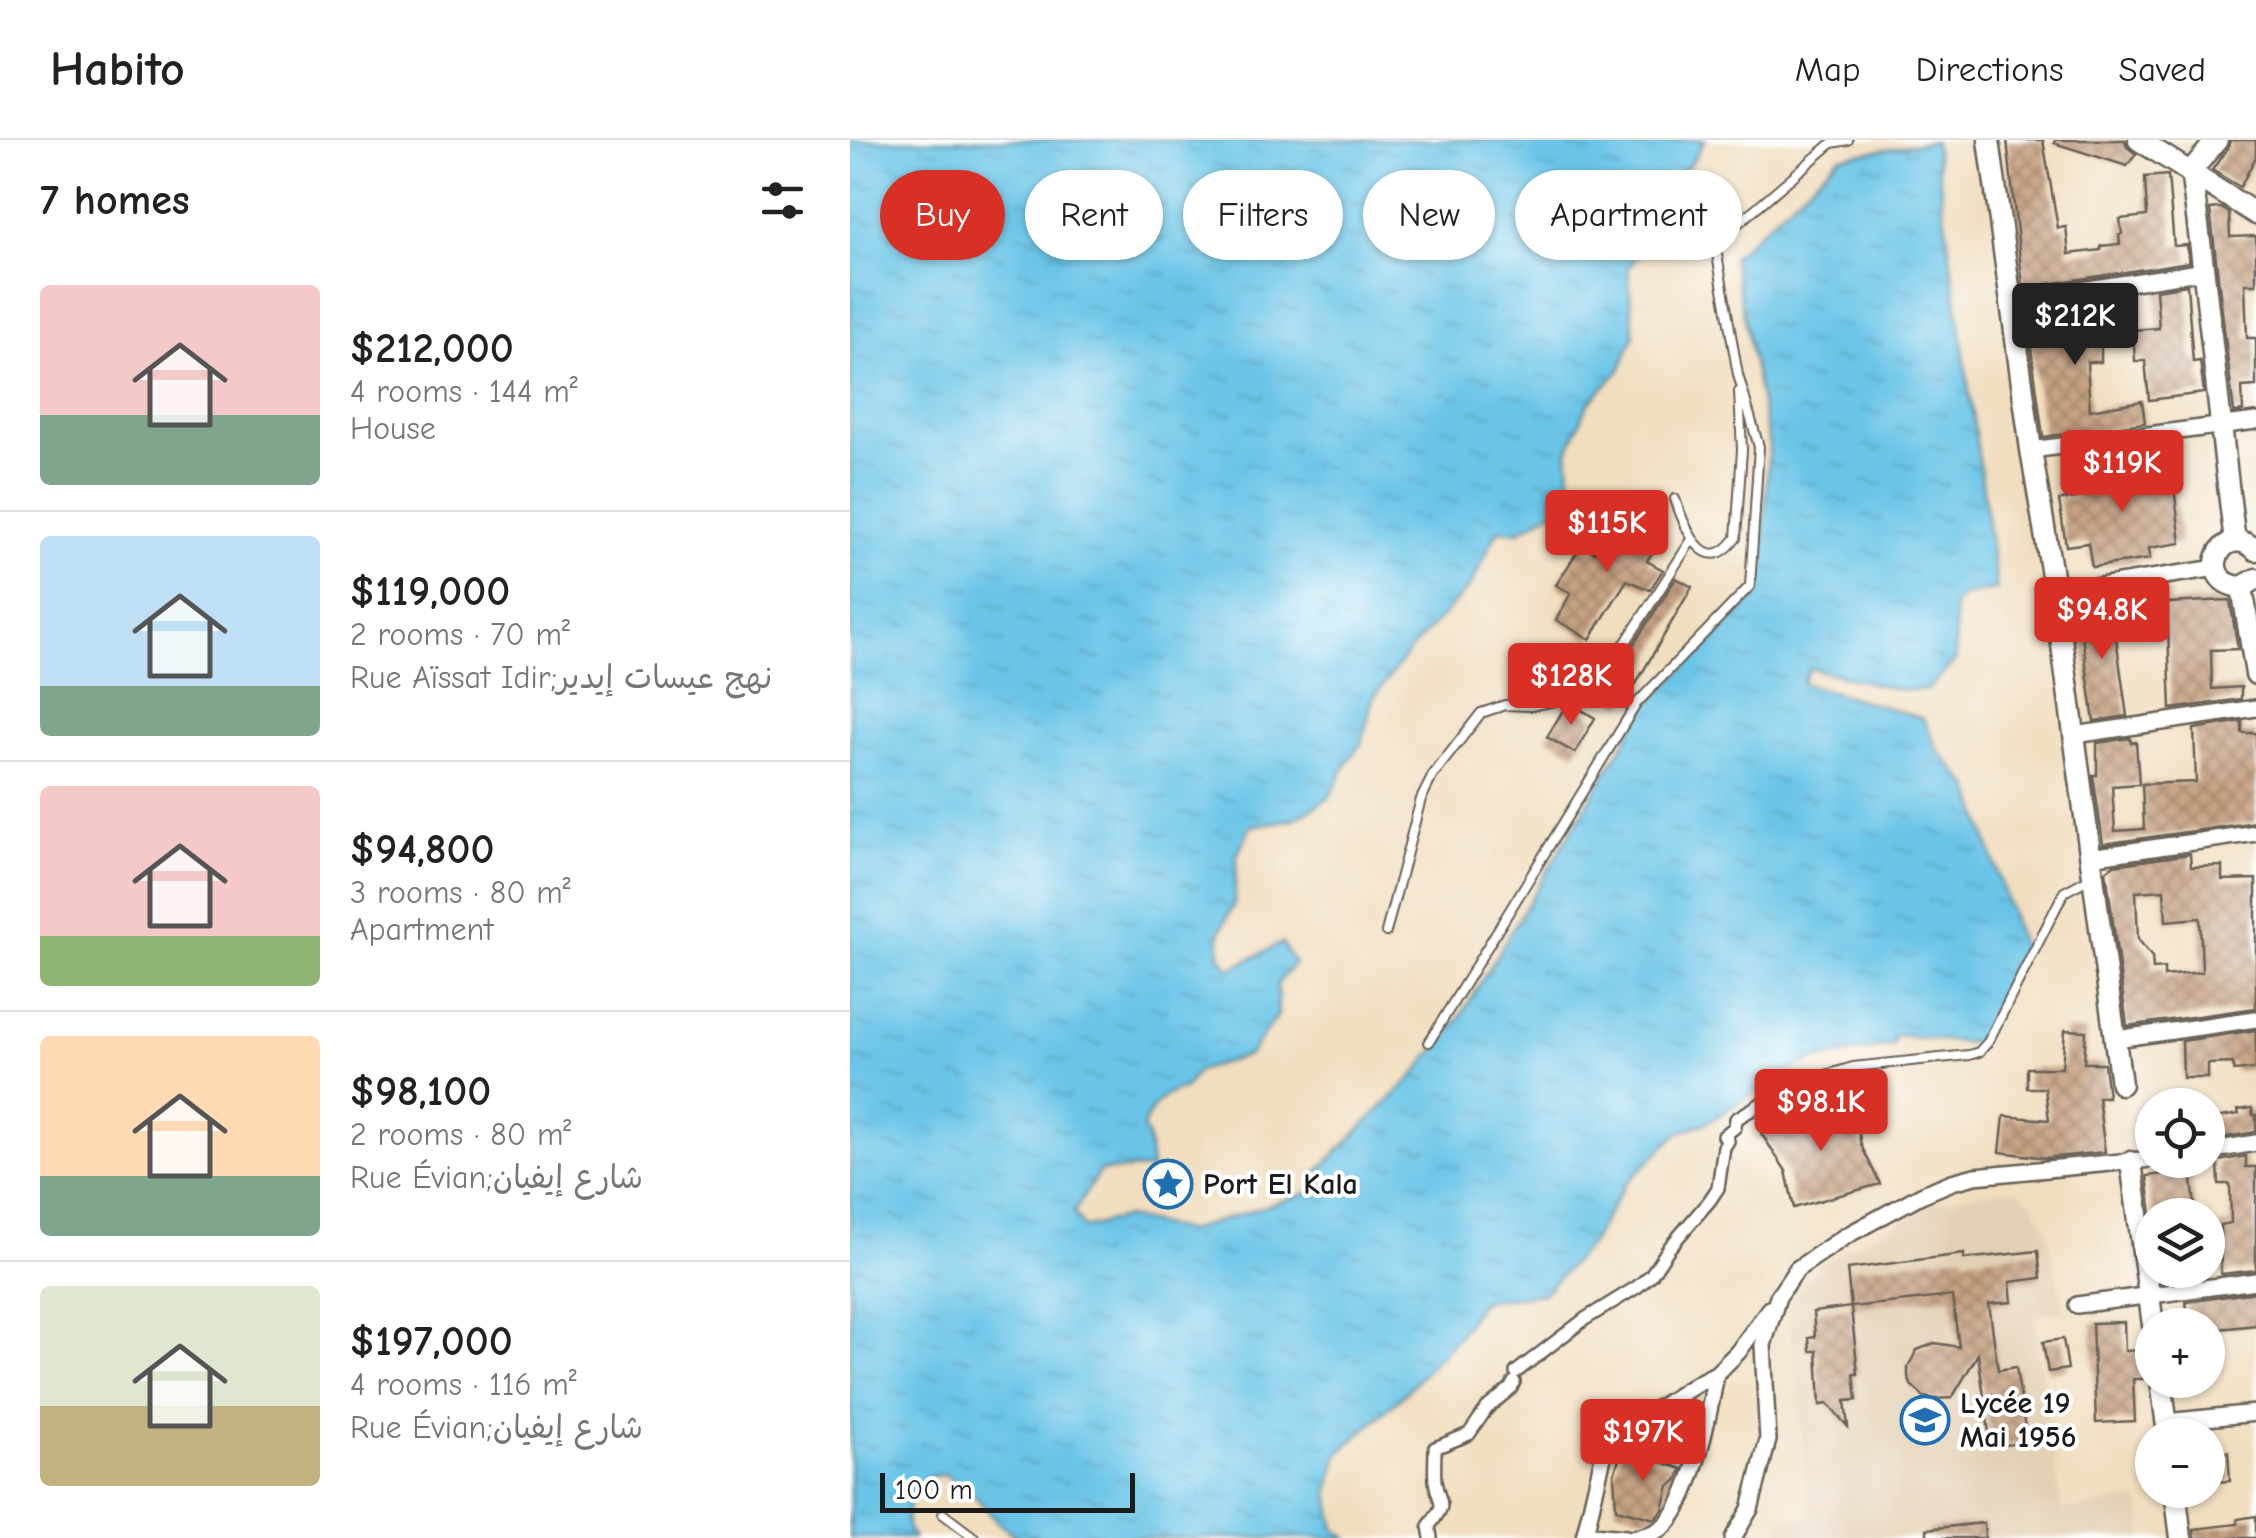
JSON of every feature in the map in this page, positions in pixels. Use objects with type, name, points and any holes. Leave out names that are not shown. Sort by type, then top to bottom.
[{"type":"street","points":[[1988,140],[2075,734],[2121,1084]]},
{"type":"street","points":[[2139,140],[2256,214]]},
{"type":"street","points":[[2217,140],[2191,171],[2236,542]]},
{"type":"street","points":[[2010,301],[2205,271]]},
{"type":"street","points":[[2031,450],[2256,421]]},
{"type":"street","points":[[2256,550],[2236,542],[2222,548],[2216,560],[2222,580],[2234,587],[2249,583],[2256,674]]},
{"type":"street","points":[[2055,593],[2216,568]]},
{"type":"street","points":[[2075,734],[2256,708]]},
{"type":"street","points":[[2092,866],[2256,833]]},
{"type":"street","points":[[2116,1039],[2256,1019]]},
{"type":"street","points":[[1431,1538],[1429,1526],[1442,1502],[1435,1484],[1435,1448],[1469,1434],[1488,1408],[1510,1388],[1515,1377],[1585,1319],[1651,1275],[1718,1188],[1728,1141],[1724,1136],[1735,1127],[1736,1119],[1805,1081]]},
{"type":"street","points":[[2225,1148],[2256,1143]]},
{"type":"street","points":[[1585,1538],[1605,1448],[1615,1436],[1716,1374],[1738,1352],[1797,1269],[1819,1252],[1920,1195],[1952,1182],[1975,1176],[2135,1161]]},
{"type":"street","points":[[2143,1178],[2152,1308]]},
{"type":"street","points":[[2077,1305],[2256,1280]]},
{"type":"street","points":[[1733,1538],[1750,1509],[1768,1440],[1763,1345],[1778,1298]]},
{"type":"street","points":[[1634,1538],[1663,1528],[1684,1494],[1708,1416],[1716,1374]]},
{"type":"street","points":[[2225,1418],[2256,1413]]},
{"type":"street","points":[[2177,1508],[2181,1538]]},
{"type":"street","points":[[1585,1538],[1626,1538]]},
{"type":"lane","points":[[1675,499],[1692,540],[1706,552],[1719,553],[1736,538],[1742,450],[1738,375],[1716,243],[1832,143],[1848,140]]},
{"type":"lane","points":[[1429,1042],[1637,702],[1750,586],[1759,448],[1738,375]]},
{"type":"lane","points":[[1386,932],[1421,799],[1433,775],[1481,713],[1504,706],[1556,701],[1582,684],[1626,642],[1692,540]]},
{"type":"lane","points":[[1805,1081],[1853,1067],[1980,1052],[2064,892],[2092,866]]},
{"type":"lane","points":[[942,1514],[975,1538]]},
{"type":"shaded area","name":"Lycée 19 Mai 1956","points":[[2019,1191],[2034,1205],[2047,1229],[2064,1312],[2034,1315],[2062,1510],[2135,1500],[2135,1508],[2140,1508],[2144,1538],[1780,1538],[1779,1521],[1810,1517],[1788,1304],[1821,1263],[1932,1204],[1972,1194]]},
{"type":"water","points":[[850,140],[1705,140],[1684,170],[1515,170],[1515,260],[1634,260],[1628,269],[1634,336],[1620,370],[1588,404],[1568,451],[1572,500],[1519,531],[1498,530],[1471,585],[1411,649],[1373,698],[1362,742],[1329,798],[1294,819],[1251,826],[1237,855],[1234,904],[1220,932],[1220,956],[1230,969],[1282,943],[1294,964],[1277,984],[1278,1015],[1249,1055],[1197,1071],[1185,1088],[1170,1093],[1154,1107],[1143,1127],[1151,1169],[1100,1171],[1074,1212],[1084,1228],[1126,1217],[1187,1231],[1311,1192],[1317,1182],[1316,1173],[1415,1075],[1458,1020],[1646,706],[1760,593],[1769,444],[1733,260],[1742,260],[1742,248],[1840,157],[1934,141],[1997,589],[1964,596],[1954,604],[1956,660],[1927,690],[1900,690],[1809,668],[1802,683],[1923,718],[1938,750],[1971,788],[2022,949],[1981,1038],[1970,1043],[1895,1035],[1893,1045],[1814,1060],[1785,1073],[1708,1122],[1678,1133],[1626,1183],[1590,1244],[1544,1293],[1481,1301],[1458,1336],[1405,1393],[1339,1453],[1329,1492],[1335,1529],[1347,1538],[1018,1538],[997,1522],[975,1496],[944,1474],[928,1477],[912,1498],[906,1522],[914,1538],[850,1538]]},
{"type":"building","points":[[2007,140],[2043,140],[2058,228],[2066,227],[2069,254],[2120,244],[2120,219],[2147,216],[2145,177],[2168,175],[2174,246],[2187,245],[2189,262],[2023,288]]},
{"type":"building","points":[[2125,140],[2136,154],[2127,166],[2054,143]]},
{"type":"building","points":[[2230,140],[2256,140],[2256,157],[2240,187],[2212,170]]},
{"type":"building","points":[[2221,208],[2229,213],[2230,237],[2256,236],[2256,284],[2245,284],[2247,338],[2256,338],[2256,386],[2242,387],[2243,411],[2234,413],[2210,209]]},
{"type":"building","points":[[2187,285],[2193,362],[2200,361],[2204,393],[2149,400],[2145,361],[2135,361],[2133,330],[2159,328],[2156,290]]},
{"type":"building","points":[[2126,295],[2133,326],[2101,334],[2101,362],[2087,362],[2090,410],[2142,401],[2145,423],[2043,437],[2026,310],[2075,302],[2078,321],[2110,323],[2103,298]]},
{"type":"building","points":[[2171,464],[2181,543],[2149,548],[2150,559],[2092,567],[2088,543],[2066,546],[2059,500],[2078,498],[2075,477]]},
{"type":"building","points":[[1638,519],[1663,534],[1647,561],[1663,570],[1650,590],[1627,580],[1590,639],[1556,620],[1571,593],[1556,585],[1581,546],[1595,552],[1607,532]]},
{"type":"building","points":[[1676,578],[1692,587],[1623,706],[1593,685],[1632,647]]},
{"type":"building","points":[[2230,600],[2238,649],[2211,650],[2212,689],[2241,687],[2241,699],[2171,709],[2167,603]]},
{"type":"building","points":[[2111,602],[2127,716],[2094,721],[2078,607]]},
{"type":"building","points":[[1568,702],[1595,718],[1575,753],[1547,737]]},
{"type":"building","points":[[2242,721],[2242,733],[2256,733],[2256,822],[2103,844],[2093,775],[2097,775],[2097,743],[2130,738],[2131,743],[2136,742],[2139,784],[2112,786],[2115,831],[2144,829],[2142,784],[2196,782],[2194,729]]},
{"type":"building","points":[[2190,854],[2191,867],[2222,866],[2222,880],[2256,879],[2256,1008],[2127,1026],[2106,871],[2114,865]],"holes":[[[2164,890],[2166,921],[2200,918],[2202,972],[2164,976],[2164,968],[2153,969],[2152,957],[2138,939],[2136,892]]]},
{"type":"building","points":[[2065,1030],[2086,1031],[2084,1063],[2104,1063],[2108,1097],[2098,1097],[2105,1152],[2046,1158],[2000,1152],[2004,1116],[2049,1120],[2045,1088],[2027,1088],[2027,1068],[2062,1068]]},
{"type":"building","points":[[2256,1030],[2256,1069],[2234,1071],[2233,1063],[2208,1064],[2208,1078],[2183,1078],[2182,1041]]},
{"type":"building","points":[[1854,1107],[1861,1145],[1880,1184],[1794,1208],[1786,1171],[1761,1133],[1794,1112]]},
{"type":"building","points":[[2252,1108],[2256,1132],[2225,1137],[2225,1116],[2239,1114],[2238,1110]]},
{"type":"building","points":[[2246,1156],[2246,1167],[2256,1167],[2256,1270],[2225,1274],[2225,1224],[2231,1223],[2230,1184],[2219,1184],[2219,1178],[2225,1178],[2225,1160]]},
{"type":"building","points":[[2147,1178],[2192,1178],[2194,1198],[2150,1198]]},
{"type":"building","points":[[2038,1251],[2041,1278],[2010,1282],[2012,1302],[1989,1304],[1998,1370],[2016,1367],[2027,1442],[1991,1447],[1978,1354],[1952,1398],[1924,1397],[1911,1385],[1908,1367],[1917,1350],[1935,1343],[1959,1347],[1952,1296],[1851,1307],[1847,1269],[1964,1254],[1964,1259]]},
{"type":"building","points":[[2256,1292],[2256,1325],[2225,1328],[2225,1308],[2187,1308],[2186,1302]]},
{"type":"building","points":[[1851,1307],[1858,1374],[1854,1374],[1857,1400],[1845,1401],[1848,1427],[1828,1404],[1820,1405],[1817,1351],[1810,1351],[1809,1338],[1815,1337],[1813,1312]]},
{"type":"building","points":[[2124,1322],[2125,1351],[2135,1350],[2135,1421],[2096,1423],[2092,1323]]},
{"type":"building","points":[[2063,1339],[2068,1369],[2048,1372],[2043,1342]]},
{"type":"building","points":[[1623,1448],[1682,1469],[1677,1481],[1669,1486],[1663,1510],[1655,1519],[1616,1509],[1614,1474]]},
{"type":"building","points":[[2228,1452],[2230,1481],[2225,1481]]},
{"type":"building","points":[[2256,1516],[2256,1538],[2195,1538],[2194,1529],[2238,1524],[2238,1519]]},
{"type":"building","points":[[1984,1523],[1985,1538],[1927,1538],[1927,1529]]},
{"type":"place","name":"Port El Kala","points":[[1168,1184]]},
{"type":"place","name":"Lycée 19 Mai 1956","points":[[1925,1420]]}]
